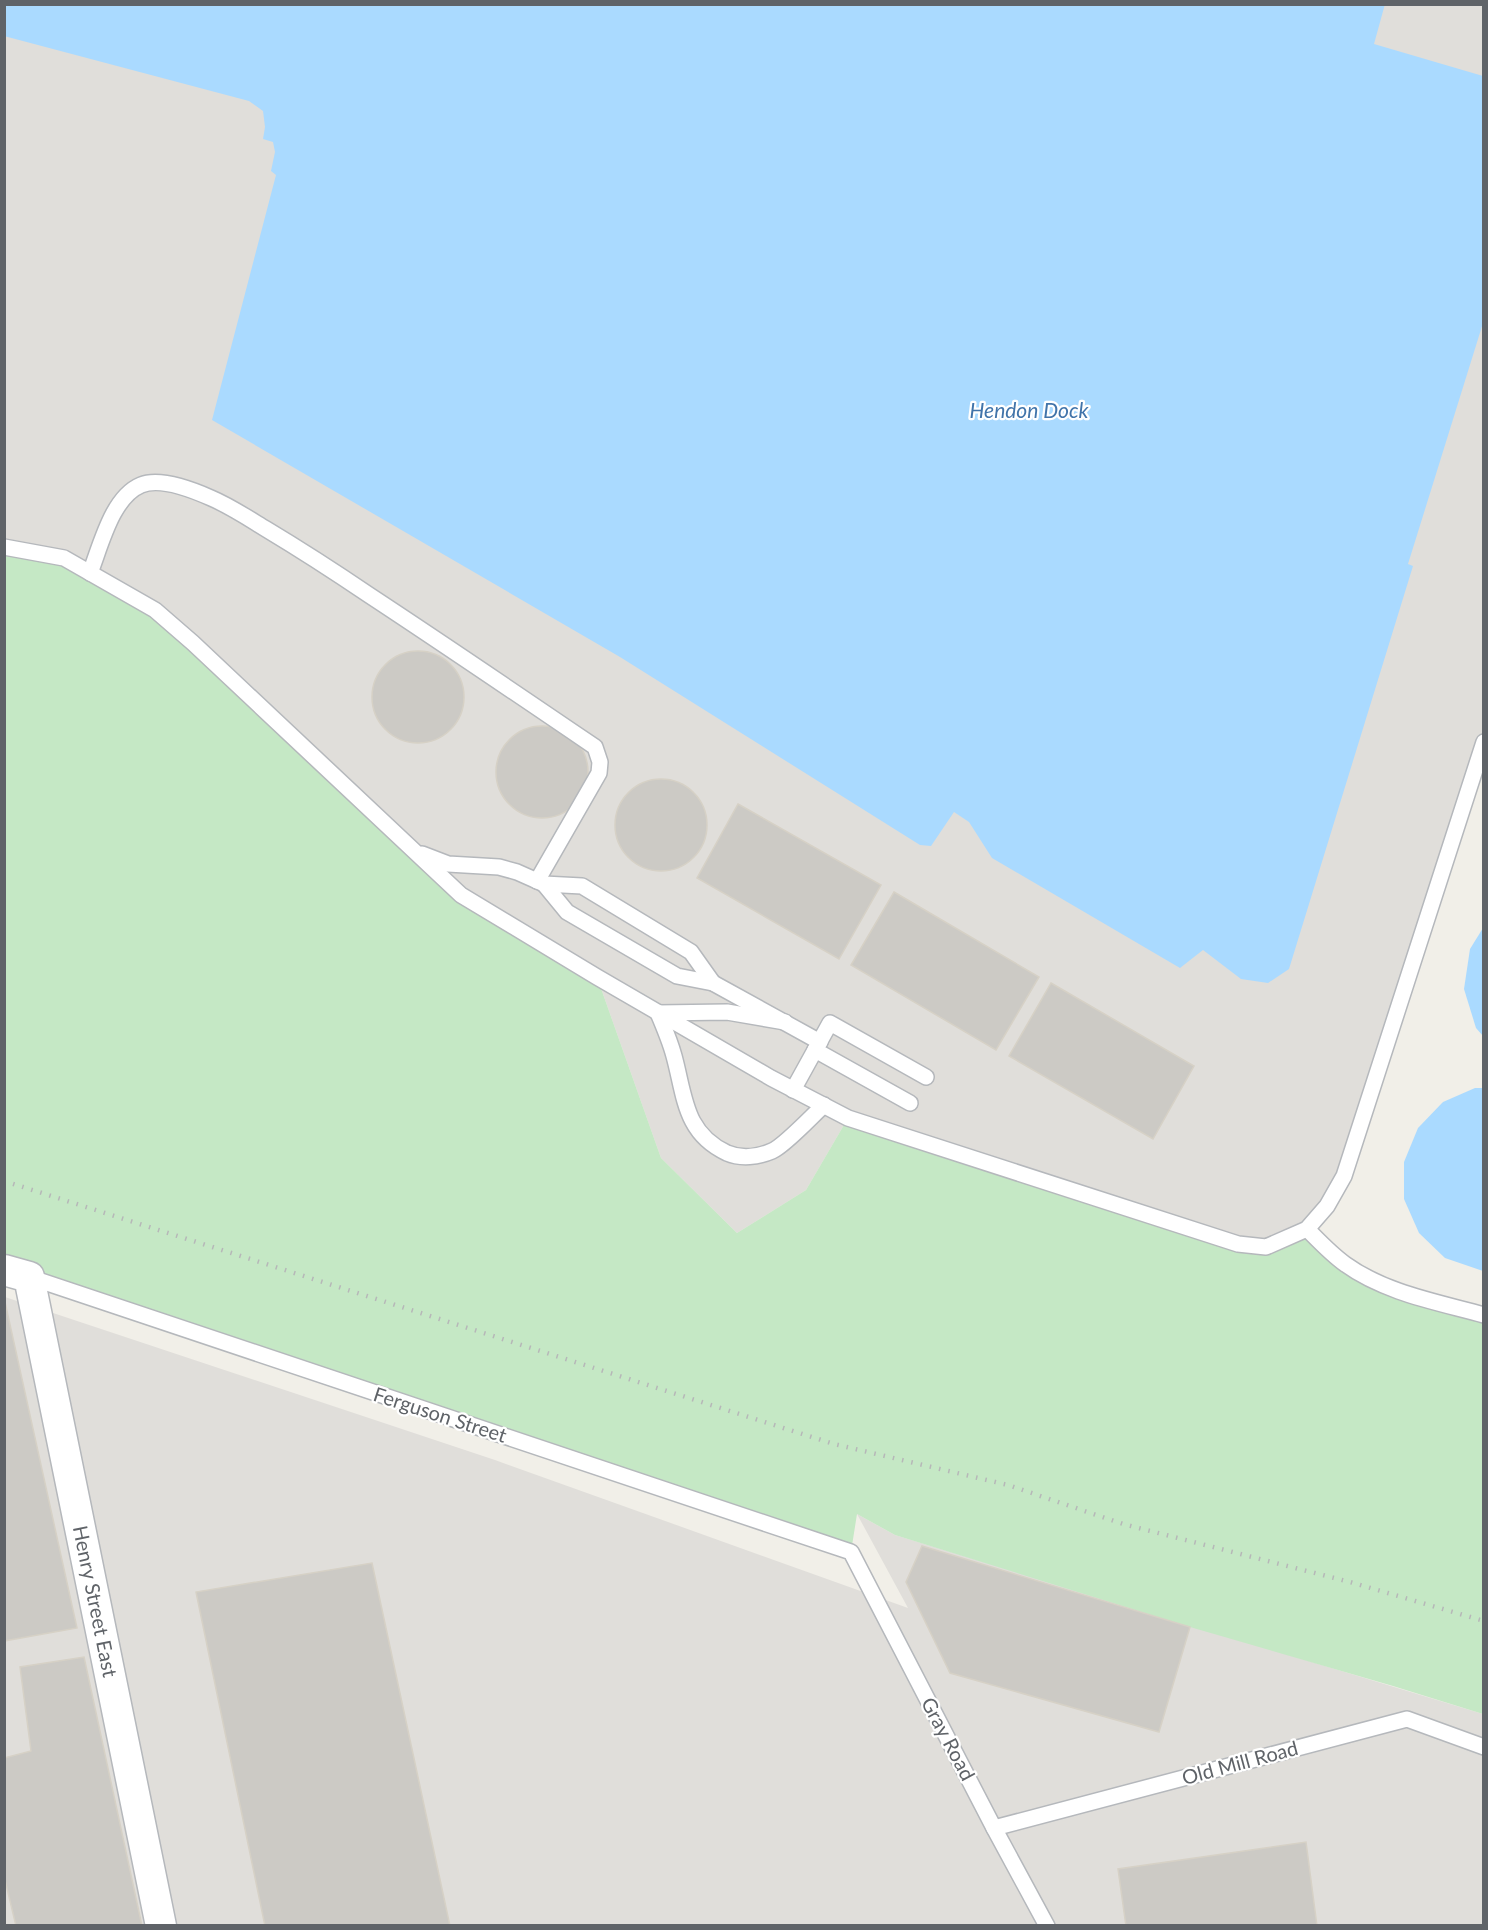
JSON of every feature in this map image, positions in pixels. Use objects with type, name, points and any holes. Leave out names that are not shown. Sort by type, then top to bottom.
[{"type":"street","name":"Henry Street East","points":[[17,1274],[161,1926]]},
{"type":"lane","points":[[90,573],[112,517],[120,502],[130,492],[142,484],[179,485],[229,507],[312,556],[595,747],[600,762],[599,773],[540,883]]},
{"type":"lane","points":[[4,547],[64,558],[156,610],[461,895],[794,1090],[848,1118],[1238,1244],[1266,1247],[1307,1229],[1327,1206],[1344,1176],[1484,742]]},
{"type":"lane","points":[[414,851],[448,864],[499,867],[517,872],[540,883],[582,886],[691,952],[713,983]]},
{"type":"lane","points":[[540,883],[567,912],[677,976],[713,983],[784,1022],[817,1046],[910,1103]]},
{"type":"lane","points":[[658,1012],[727,1012],[784,1022]]},
{"type":"lane","points":[[658,1012],[674,1057],[689,1116],[700,1135],[712,1146],[732,1155],[753,1156],[774,1150],[824,1105]]},
{"type":"lane","points":[[794,1090],[830,1023],[926,1077]]},
{"type":"lane","points":[[1307,1229],[1344,1263],[1370,1279],[1403,1292],[1484,1315]]},
{"type":"lane","name":"Ferguson Street","points":[[17,1274],[851,1552]]},
{"type":"lane","name":"Gray Road","points":[[851,1552],[1047,1926]]},
{"type":"lane","name":"Old Mill Road","points":[[994,1828],[1407,1719],[1484,1747]]},
{"type":"shaded area","name":"Hendon Dock","points":[[5,5],[1483,5],[1483,742],[1344,1176],[1307,1229],[1266,1247],[848,1118],[806,1190],[737,1233],[661,1158],[597,977],[461,895],[5,547]]},
{"type":"shaded area","points":[[5,1297],[495,1460],[908,1608],[857,1514],[895,1535],[1483,1714],[1483,1925],[5,1926]]},
{"type":"green space","points":[[4,547],[64,558],[155,610],[461,895],[597,977],[661,1158],[737,1233],[806,1190],[848,1118],[1266,1247],[1307,1229],[1344,1263],[1483,1315],[1483,1714],[1190,1627],[895,1535],[857,1514],[851,1552],[5,1270]]},
{"type":"water","name":"Hendon Dock","points":[[5,4],[1385,4],[1374,44],[1483,76],[1483,323],[1408,564],[1413,566],[1289,969],[1268,983],[1241,979],[1203,950],[1180,968],[992,858],[969,822],[954,812],[931,846],[920,845],[620,657],[212,420],[276,175],[271,171],[275,152],[273,142],[263,139],[265,127],[263,111],[249,101],[4,36]]},
{"type":"water","points":[[1483,928],[1483,1036],[1476,1028],[1464,989],[1470,949]]},
{"type":"water","points":[[1475,1088],[1484,1088],[1483,1271],[1445,1258],[1419,1233],[1404,1199],[1404,1162],[1418,1128],[1443,1102]]},
{"type":"building","points":[[418,651],[436,655],[451,664],[460,679],[464,697],[460,715],[451,730],[436,739],[418,743],[400,739],[385,730],[376,715],[372,697],[376,679],[385,664],[400,655]]},
{"type":"building","points":[[542,726],[560,729],[575,739],[585,754],[588,772],[585,790],[575,805],[560,815],[542,818],[524,815],[509,805],[499,790],[496,772],[499,754],[509,739],[524,729]]},
{"type":"building","points":[[661,779],[679,783],[693,793],[703,807],[707,825],[703,843],[693,857],[679,867],[661,871],[643,867],[629,857],[619,843],[615,825],[619,807],[629,793],[643,783]]},
{"type":"building","points":[[738,804],[881,885],[839,959],[697,878]]},
{"type":"building","points":[[894,892],[1039,977],[996,1050],[851,965]]},
{"type":"building","points":[[1051,983],[1194,1066],[1153,1139],[1009,1056]]},
{"type":"building","points":[[4,1302],[77,1628],[4,1641]]},
{"type":"building","points":[[922,1546],[1190,1627],[1159,1732],[950,1673],[906,1582]]},
{"type":"building","points":[[372,1563],[450,1926],[265,1926],[196,1592]]},
{"type":"building","points":[[84,1657],[142,1926],[16,1926],[4,1876],[4,1758],[31,1751],[20,1667]]},
{"type":"building","points":[[1306,1842],[1317,1926],[1126,1926],[1118,1869]]},
{"type":"railway","points":[[4,1181],[834,1444],[1008,1485],[1123,1524],[1350,1582],[1484,1621]]}]
